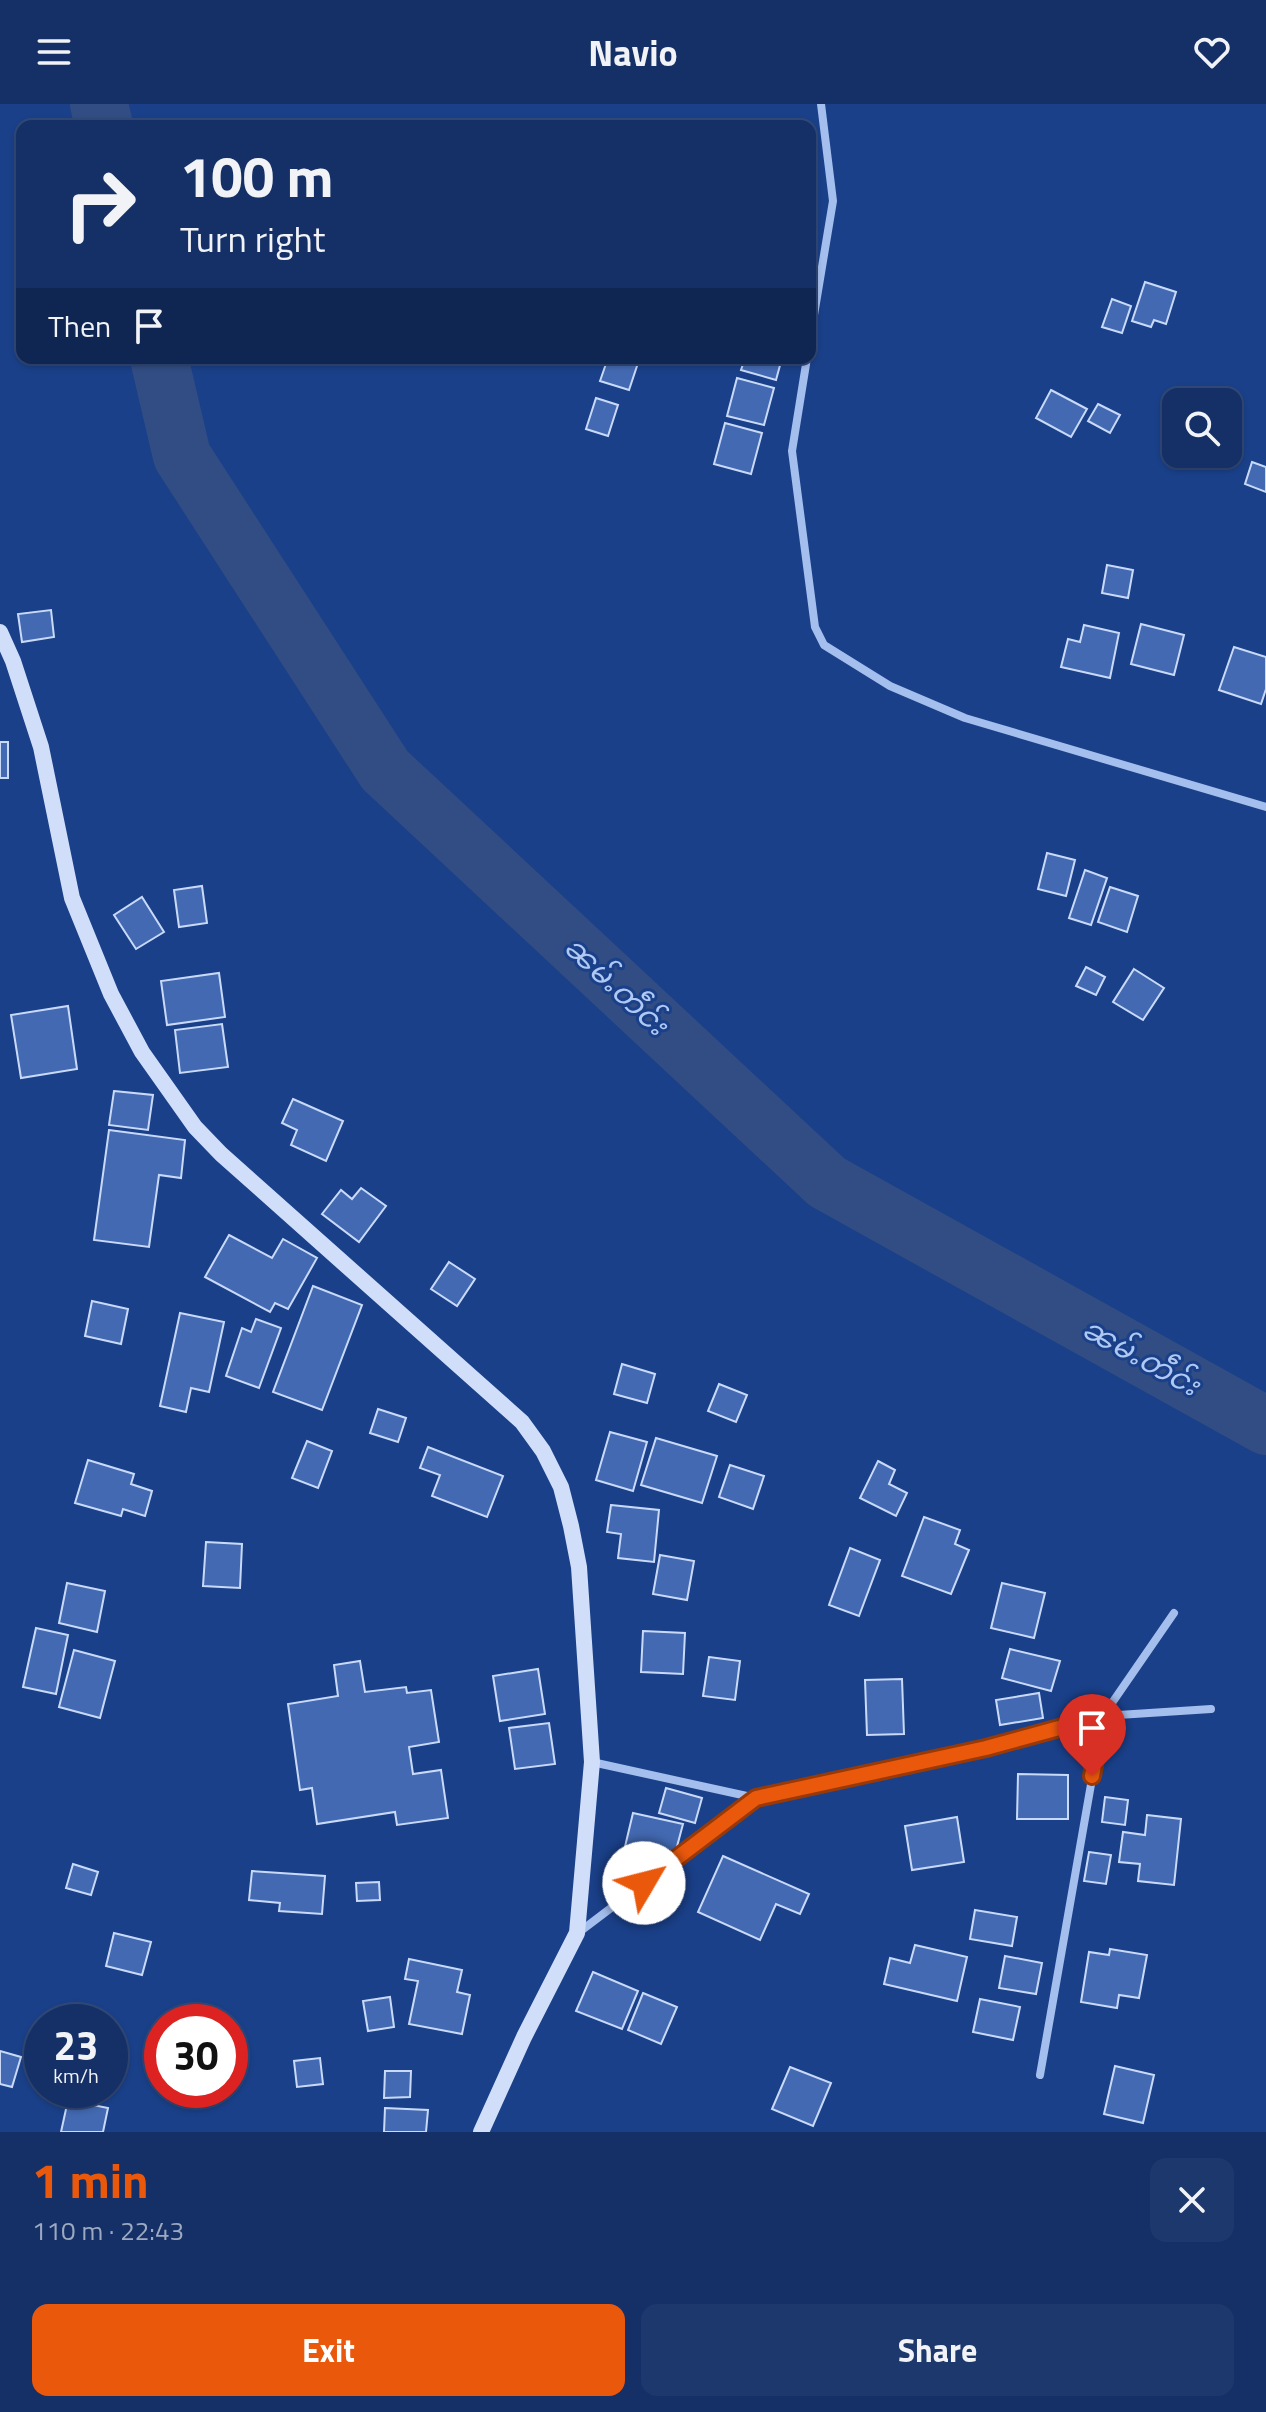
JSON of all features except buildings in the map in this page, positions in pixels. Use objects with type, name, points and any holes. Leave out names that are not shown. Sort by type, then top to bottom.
[{"type":"street","points":[[816,303],[833,201],[821,104]]},
{"type":"street","points":[[806,364],[792,451],[815,627],[824,645],[890,686],[965,718],[1266,807]]},
{"type":"street","points":[[0,632],[13,661],[41,747],[72,898],[111,994],[142,1052],[195,1127],[221,1154],[522,1422],[543,1451],[561,1487],[579,1567],[592,1762],[577,1933],[524,2037],[481,2132]]},
{"type":"street","points":[[1040,2075],[1103,1716],[1174,1613]]},
{"type":"street","points":[[592,1762],[756,1798],[986,1748],[1103,1716],[1211,1709]]},
{"type":"street","points":[[577,1933],[756,1798]]},
{"type":"waterway","name":"ၼမ်ႉတဵင်း","points":[[99,104],[103,120]]},
{"type":"waterway","name":"ၼမ်ႉတဵင်း","points":[[160,364],[182,456],[385,770],[827,1182],[1266,1426]]},
{"type":"route","points":[[644,1883],[756,1798],[986,1748],[1103,1716],[1092,1776]]}]
